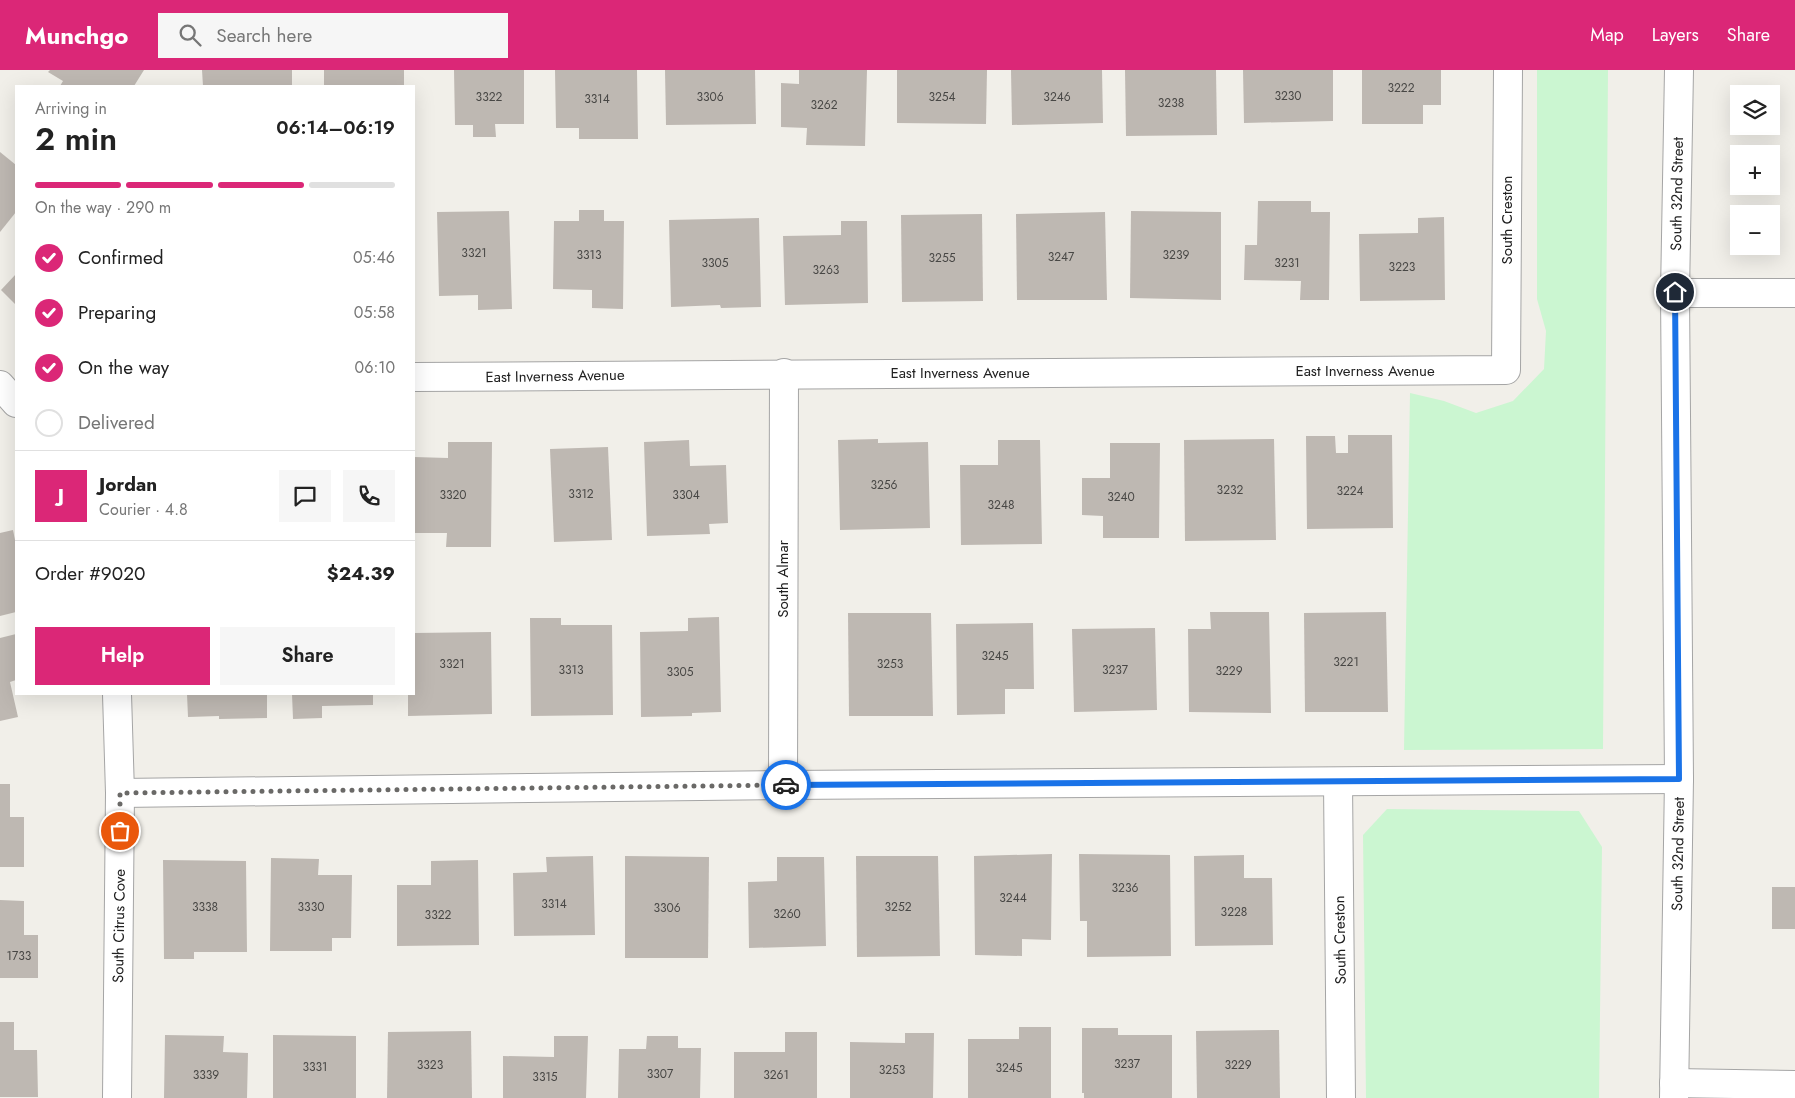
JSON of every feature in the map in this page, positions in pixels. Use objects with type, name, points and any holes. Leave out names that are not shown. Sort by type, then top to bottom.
[{"type":"street","name":"South Creston","points":[[1506,370],[1508,70]]},
{"type":"street","name":"South 32nd Street","points":[[1674,1090],[1679,779],[1675,292],[1679,70]]},
{"type":"street","points":[[1675,292],[1795,293]]},
{"type":"street","name":"East Inverness Avenue","points":[[415,377],[1506,370]]},
{"type":"street","name":"South Almar","points":[[783,786],[784,374]]},
{"type":"street","points":[[0,385],[15,402]]},
{"type":"street","name":"South Citrus Cove","points":[[117,695],[120,793],[117,1098]]},
{"type":"street","points":[[120,793],[1679,779]]},
{"type":"street","name":"South Creston","points":[[1338,782],[1341,1098]]},
{"type":"street","points":[[1674,1090],[1795,1085]]},
{"type":"green space","points":[[1537,70],[1608,70],[1603,749],[1404,750],[1410,393],[1444,401],[1476,413],[1513,401],[1544,369],[1546,331],[1537,299]]},
{"type":"green space","points":[[1387,809],[1579,811],[1602,847],[1599,1098],[1366,1098],[1363,835]]},
{"type":"building","points":[[50,70],[144,70],[135,85],[61,85],[63,81],[48,72]]},
{"type":"building","points":[[202,70],[292,70],[292,85],[203,85]]},
{"type":"building","points":[[324,70],[404,70],[404,85],[324,85]]},
{"type":"building","points":[[454,70],[524,70],[524,124],[495,124],[496,137],[473,137],[473,125],[455,125]]},
{"type":"building","points":[[555,70],[637,70],[638,139],[579,139],[579,128],[556,128]]},
{"type":"building","points":[[665,70],[755,70],[756,124],[666,125]]},
{"type":"building","points":[[799,70],[867,70],[865,146],[806,145],[807,128],[781,127],[781,83],[799,84]]},
{"type":"building","points":[[897,70],[987,70],[986,124],[897,123]]},
{"type":"building","points":[[1011,70],[1102,70],[1103,123],[1012,125]]},
{"type":"building","points":[[1125,70],[1216,70],[1217,135],[1126,136]]},
{"type":"building","points":[[1243,70],[1333,70],[1333,121],[1244,123]]},
{"type":"building","points":[[1362,70],[1441,70],[1441,105],[1423,105],[1423,124],[1362,124]]},
{"type":"building","points":[[0,152],[15,164],[15,213],[0,232]]},
{"type":"building","points":[[1258,201],[1311,201],[1311,212],[1330,212],[1329,300],[1300,300],[1301,281],[1244,280],[1245,245],[1257,245]]},
{"type":"building","points":[[579,210],[604,210],[604,221],[624,221],[623,309],[592,308],[592,290],[553,289],[554,221],[579,221]]},
{"type":"building","points":[[509,211],[512,309],[478,310],[478,295],[439,296],[437,212]]},
{"type":"building","points":[[1131,211],[1221,212],[1221,300],[1130,298]]},
{"type":"building","points":[[1105,212],[1107,300],[1017,300],[1016,214]]},
{"type":"building","points":[[982,214],[983,301],[902,302],[901,215]]},
{"type":"building","points":[[1444,217],[1445,300],[1360,301],[1359,234],[1418,233],[1418,218]]},
{"type":"building","points":[[759,218],[761,307],[721,308],[720,305],[671,307],[669,220]]},
{"type":"building","points":[[841,221],[867,221],[868,303],[785,305],[783,236],[841,235]]},
{"type":"building","points":[[15,275],[15,304],[1,290]]},
{"type":"building","points":[[1348,435],[1392,435],[1393,528],[1307,529],[1306,436],[1335,436],[1336,453],[1348,453]]},
{"type":"building","points":[[878,439],[878,443],[928,442],[930,528],[840,530],[838,440]]},
{"type":"building","points":[[1274,439],[1276,540],[1185,541],[1184,440]]},
{"type":"building","points":[[689,440],[690,466],[726,465],[728,523],[709,524],[710,534],[647,536],[644,442]]},
{"type":"building","points":[[998,440],[1040,440],[1042,544],[961,545],[960,465],[998,465]]},
{"type":"building","points":[[448,442],[492,442],[491,547],[446,547],[447,533],[415,533],[415,457],[448,458]]},
{"type":"building","points":[[1110,443],[1160,443],[1159,538],[1103,538],[1103,516],[1082,515],[1082,478],[1110,478]]},
{"type":"building","points":[[608,447],[612,540],[554,542],[550,449]]},
{"type":"building","points":[[13,530],[15,540],[15,612],[0,616],[0,533]]},
{"type":"building","points":[[1210,612],[1269,612],[1271,713],[1189,712],[1188,629],[1211,629]]},
{"type":"building","points":[[1386,612],[1388,712],[1305,712],[1304,613]]},
{"type":"building","points":[[848,613],[931,613],[933,716],[849,716]]},
{"type":"building","points":[[719,617],[721,712],[692,713],[692,716],[641,717],[640,632],[688,631],[688,618]]},
{"type":"building","points":[[530,618],[561,618],[561,625],[612,625],[613,715],[531,716]]},
{"type":"building","points":[[1033,623],[1034,689],[1005,689],[1005,714],[957,715],[956,624]]},
{"type":"building","points":[[1155,628],[1157,710],[1074,712],[1072,629]]},
{"type":"building","points":[[491,632],[492,714],[408,716],[408,695],[415,695],[415,633]]},
{"type":"building","points":[[15,634],[15,680],[10,682],[18,717],[0,721],[0,638]]},
{"type":"building","points":[[187,695],[267,695],[267,718],[219,719],[219,716],[188,717]]},
{"type":"building","points":[[292,695],[373,695],[373,705],[322,706],[322,718],[293,719]]},
{"type":"building","points":[[0,784],[10,784],[10,817],[24,817],[24,867],[0,867]]},
{"type":"building","points":[[1052,854],[1051,940],[1022,939],[1022,956],[975,955],[974,856]]},
{"type":"building","points":[[1079,854],[1170,855],[1171,956],[1087,957],[1087,921],[1080,921]]},
{"type":"building","points":[[1244,855],[1244,878],[1272,878],[1273,945],[1195,946],[1194,856]]},
{"type":"building","points":[[593,856],[595,935],[514,936],[513,873],[547,872],[546,857]]},
{"type":"building","points":[[625,856],[709,857],[708,958],[625,958]]},
{"type":"building","points":[[856,856],[938,856],[940,956],[857,957]]},
{"type":"building","points":[[777,857],[824,857],[826,946],[749,948],[748,882],[777,881]]},
{"type":"building","points":[[271,858],[319,859],[318,875],[352,875],[351,938],[332,938],[332,951],[270,951]]},
{"type":"building","points":[[163,860],[246,861],[247,952],[194,952],[194,959],[164,959]]},
{"type":"building","points":[[478,860],[479,945],[397,946],[397,885],[431,885],[431,861]]},
{"type":"building","points":[[1772,887],[1795,887],[1795,929],[1772,929]]},
{"type":"building","points":[[0,900],[24,901],[24,935],[38,935],[38,978],[0,978]]},
{"type":"building","points":[[0,1022],[14,1022],[14,1050],[37,1050],[38,1097],[0,1097]]},
{"type":"building","points":[[1019,1027],[1051,1027],[1051,1098],[968,1098],[968,1039],[1019,1039]]},
{"type":"building","points":[[1082,1028],[1118,1028],[1118,1035],[1172,1035],[1172,1098],[1084,1098],[1084,1093],[1082,1093]]},
{"type":"building","points":[[1279,1030],[1280,1098],[1197,1098],[1196,1031]]},
{"type":"building","points":[[471,1031],[472,1098],[387,1098],[388,1032]]},
{"type":"building","points":[[785,1032],[817,1032],[817,1098],[734,1098],[734,1052],[785,1052]]},
{"type":"building","points":[[905,1033],[934,1033],[933,1098],[850,1098],[850,1042],[905,1043]]},
{"type":"building","points":[[165,1035],[224,1036],[223,1052],[248,1053],[247,1098],[164,1098]]},
{"type":"building","points":[[273,1035],[356,1036],[356,1098],[273,1098]]},
{"type":"building","points":[[554,1036],[588,1036],[586,1098],[503,1098],[503,1056],[554,1057]]},
{"type":"building","points":[[647,1036],[678,1036],[678,1048],[701,1048],[700,1098],[618,1098],[619,1049],[646,1049]]},
{"type":"way so far","points":[[120,831],[120,793],[786,785]]},
{"type":"route","points":[[786,785],[1679,779],[1675,292]]}]
